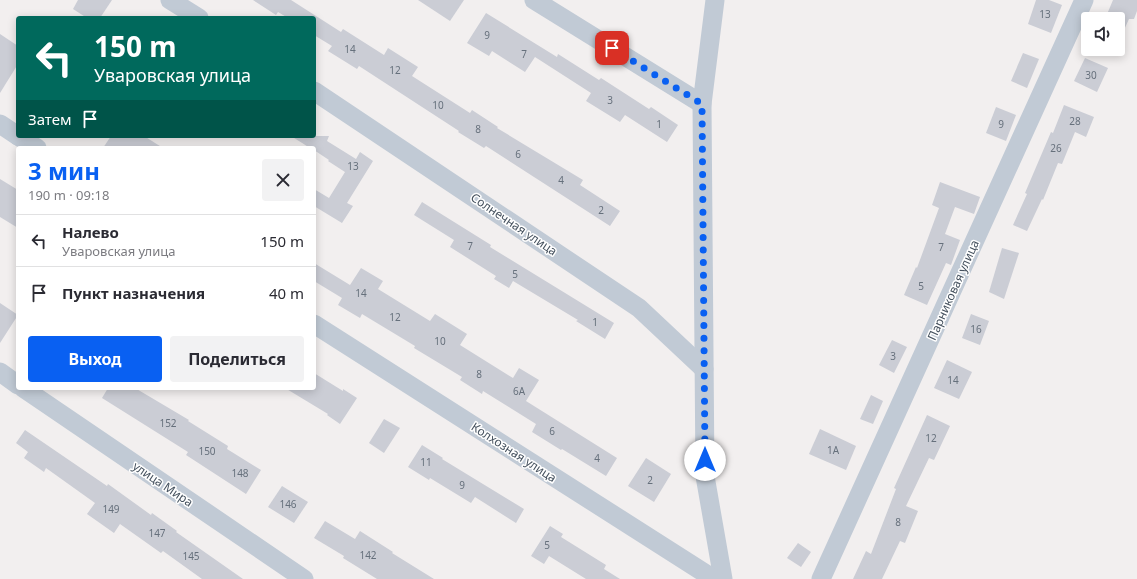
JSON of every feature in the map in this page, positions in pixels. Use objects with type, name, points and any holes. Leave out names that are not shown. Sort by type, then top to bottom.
[{"type":"street","points":[[170,0],[196,16]]},
{"type":"street","points":[[534,0],[702,104]]},
{"type":"street","points":[[715,0],[702,104],[705,476],[723,579]]},
{"type":"street","name":"Парниковая улица","points":[[821,579],[1084,0]]},
{"type":"street","name":"Солнечная улица","points":[[316,92],[639,308],[704,369]]},
{"type":"street","points":[[0,124],[16,135]]},
{"type":"street","points":[[21,138],[34,146]]},
{"type":"street","name":"Колхозная улица","points":[[316,325],[714,579]]},
{"type":"street","points":[[0,372],[16,384]]},
{"type":"street","name":"улица Мира","points":[[26,390],[304,579]]},
{"type":"building","points":[[78,0],[112,0],[101,16],[84,16],[73,9]]},
{"type":"building","points":[[253,0],[291,0],[316,16],[285,16],[278,12],[276,15]]},
{"type":"building","points":[[418,0],[464,0],[450,21]]},
{"type":"building","points":[[1036,0],[1049,0],[1062,5],[1051,33],[1028,24]]},
{"type":"building","points":[[1113,0],[1137,0],[1137,11],[1134,19],[1129,19],[1125,28],[1125,12],[1108,12]]},
{"type":"building","points":[[486,13],[557,57],[558,54],[599,80],[601,78],[649,109],[651,107],[678,125],[667,142],[625,115],[620,122],[586,101],[591,93],[535,57],[525,72],[492,51],[489,56],[467,43]]},
{"type":"building","points":[[316,16],[341,32],[343,29],[384,55],[388,48],[418,67],[412,76],[470,113],[472,110],[498,127],[497,128],[583,180],[580,185],[620,211],[610,226],[486,146],[484,148],[458,132],[459,131],[359,66],[357,69],[328,51],[332,46],[316,36]]},
{"type":"building","points":[[0,34],[16,45],[16,67],[0,93]]},
{"type":"building","points":[[1023,53],[1039,59],[1027,88],[1011,81]]},
{"type":"building","points":[[1085,58],[1108,68],[1097,92],[1074,81]]},
{"type":"building","points":[[1064,105],[1094,117],[1086,137],[1075,132],[1062,164],[1058,163],[1043,200],[1042,199],[1027,231],[1013,225],[1027,194],[1025,193],[1051,132],[1053,133]]},
{"type":"building","points":[[996,107],[1016,115],[1006,141],[986,133]]},
{"type":"building","points":[[316,136],[329,136],[327,141],[356,159],[360,152],[373,161],[347,203],[353,206],[342,223],[316,207],[316,190],[329,198],[345,172],[316,151],[316,146],[307,146],[294,138],[316,138]]},
{"type":"building","points":[[110,138],[147,138],[160,146],[104,146]]},
{"type":"building","points":[[0,179],[16,189],[16,227],[0,217]]},
{"type":"building","points":[[940,182],[980,197],[974,214],[955,207],[945,234],[960,240],[951,265],[946,263],[927,305],[904,295],[916,267],[917,268],[939,208],[932,205]]},
{"type":"building","points":[[422,202],[491,245],[490,247],[614,323],[605,339],[576,321],[578,320],[513,281],[509,288],[494,279],[496,276],[450,247],[454,240],[414,215]]},
{"type":"building","points":[[1002,248],[1019,253],[1004,299],[989,292]]},
{"type":"building","points":[[316,264],[350,285],[361,268],[383,281],[378,289],[430,321],[435,314],[467,334],[460,345],[513,378],[519,368],[539,380],[526,401],[617,458],[606,476],[532,432],[536,424],[483,391],[482,394],[460,380],[462,377],[414,348],[415,346],[362,314],[360,318],[338,305],[342,298],[316,282]]},
{"type":"building","points":[[0,303],[16,314],[16,318],[0,343]]},
{"type":"building","points":[[971,314],[989,321],[980,345],[962,338]]},
{"type":"building","points":[[892,340],[907,347],[894,373],[879,365]]},
{"type":"building","points":[[947,360],[972,372],[959,399],[934,388]]},
{"type":"building","points":[[316,374],[357,398],[340,424],[327,415],[328,414],[288,390],[316,390]]},
{"type":"building","points":[[107,390],[138,390],[189,420],[188,421],[228,446],[227,449],[261,470],[246,494],[186,455],[188,452],[102,398]]},
{"type":"building","points":[[871,395],[883,401],[873,424],[860,419]]},
{"type":"building","points":[[927,415],[950,426],[934,460],[929,458],[906,506],[918,511],[905,543],[900,541],[882,579],[853,579],[866,551],[871,554],[896,489],[894,488]]},
{"type":"building","points":[[384,419],[400,428],[384,453],[369,443]]},
{"type":"building","points":[[820,429],[856,446],[846,470],[809,454]]},
{"type":"building","points":[[25,430],[107,486],[108,484],[151,515],[152,513],[177,531],[176,532],[243,579],[202,579],[163,551],[161,553],[120,524],[114,533],[87,514],[95,503],[46,468],[44,472],[24,458],[28,452],[16,443]]},
{"type":"building","points":[[422,445],[443,458],[442,459],[524,509],[516,523],[475,497],[471,503],[430,478],[429,480],[408,467]]},
{"type":"building","points":[[646,458],[671,474],[654,502],[628,486]]},
{"type":"building","points":[[282,486],[308,502],[294,523],[268,507]]},
{"type":"building","points":[[325,521],[355,539],[360,531],[434,579],[377,579],[343,558],[344,556],[314,538]]},
{"type":"building","points":[[550,526],[563,534],[561,537],[606,565],[604,569],[620,579],[586,579],[549,556],[544,564],[531,556]]},
{"type":"building","points":[[798,543],[811,552],[801,567],[787,558]]},
{"type":"route","points":[[612,48],[702,104],[705,460]]}]
